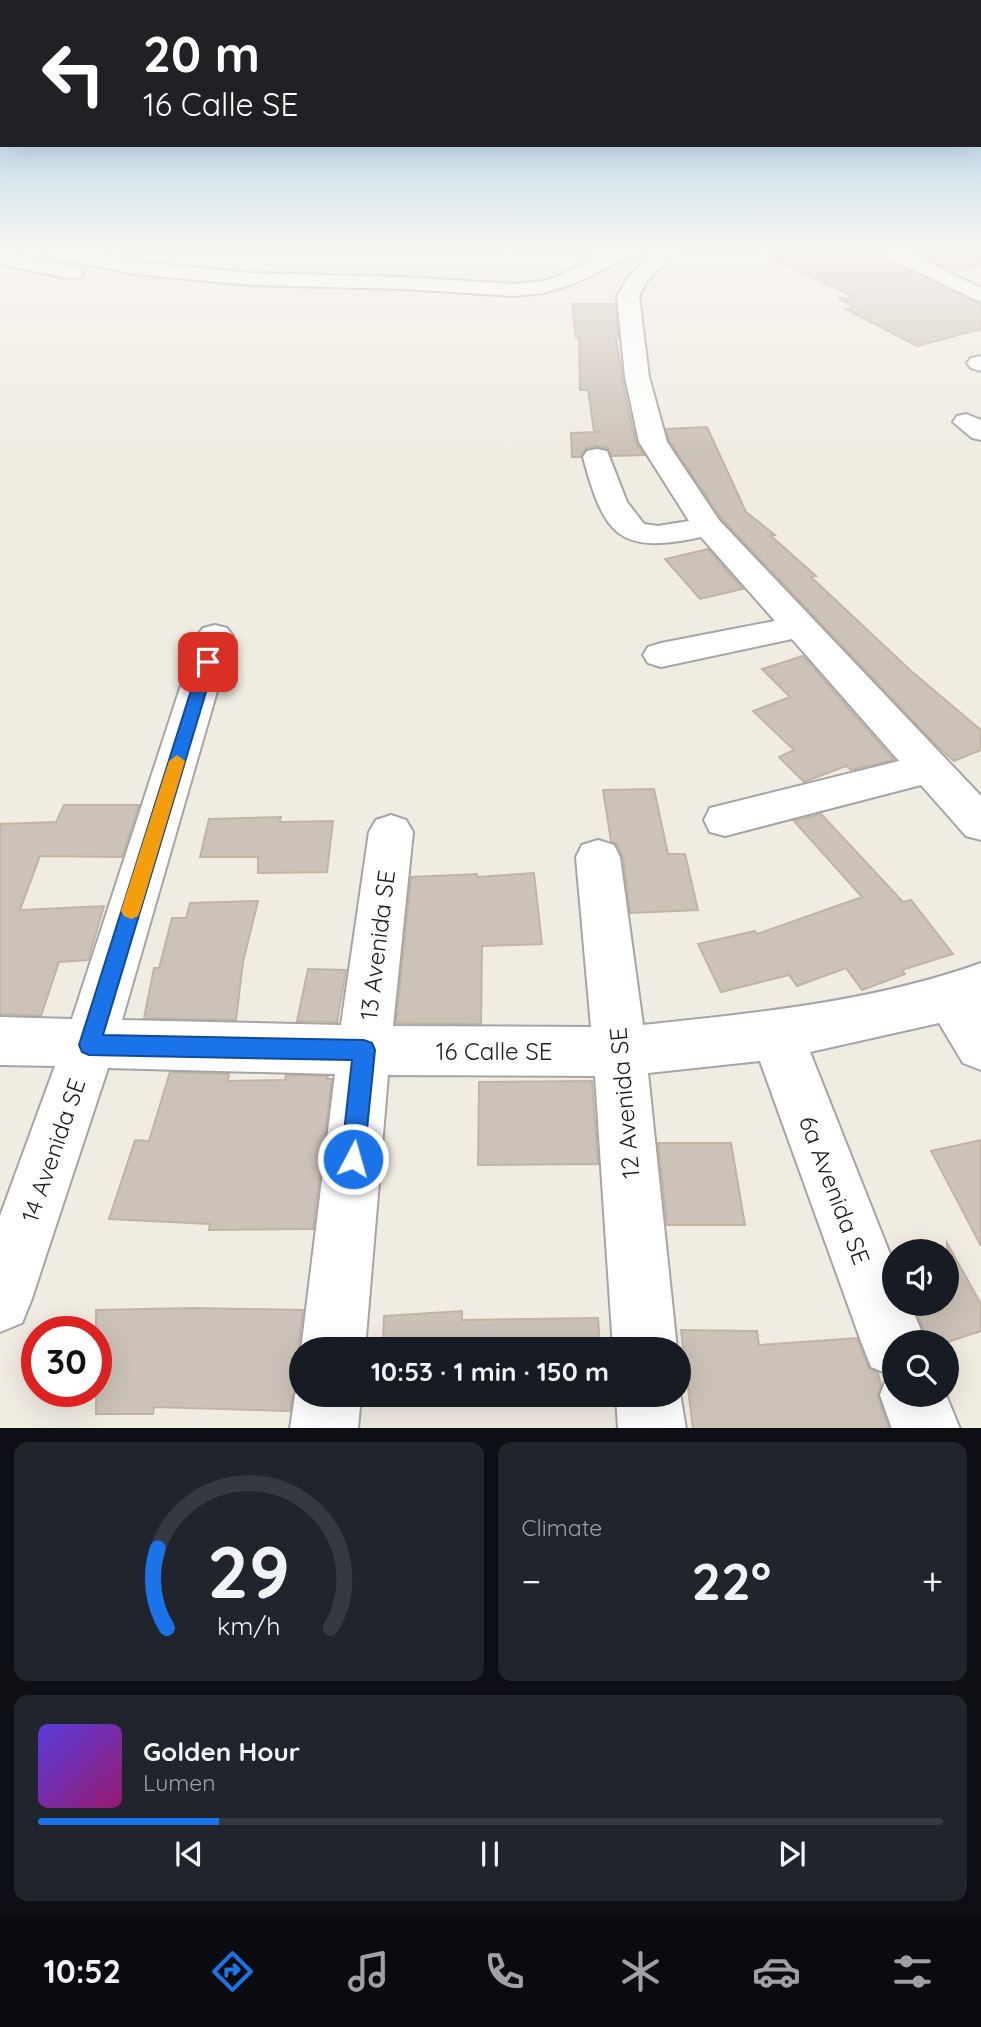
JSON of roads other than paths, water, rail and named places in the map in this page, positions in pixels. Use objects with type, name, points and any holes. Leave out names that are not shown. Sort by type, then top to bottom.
[{"type":"street","points":[[630,317],[637,377],[653,442],[708,526],[981,824]]},
{"type":"street","points":[[597,457],[611,503],[635,532],[653,535],[708,526]]},
{"type":"street","points":[[661,655],[799,627]]},
{"type":"street","name":"14 Avenida SE","points":[[0,1301],[89,1045],[215,636]]},
{"type":"street","points":[[724,820],[929,768]]},
{"type":"street","name":"13 Avenida SE","points":[[334,1337],[364,1050],[391,832]]},
{"type":"street","name":"12 Avenida SE","points":[[598,857],[620,1052],[644,1337]]},
{"type":"street","points":[[966,991],[981,1046]]},
{"type":"street","name":"16 Calle SE","points":[[0,1041],[364,1050],[620,1052],[776,1035],[966,991]]},
{"type":"street","name":"6a Avenida SE","points":[[776,1035],[889,1330]]},
{"type":"street","points":[[324,1428],[327,1407]]},
{"type":"street","points":[[650,1407],[652,1428]]},
{"type":"street","points":[[918,1407],[926,1428]]}]
